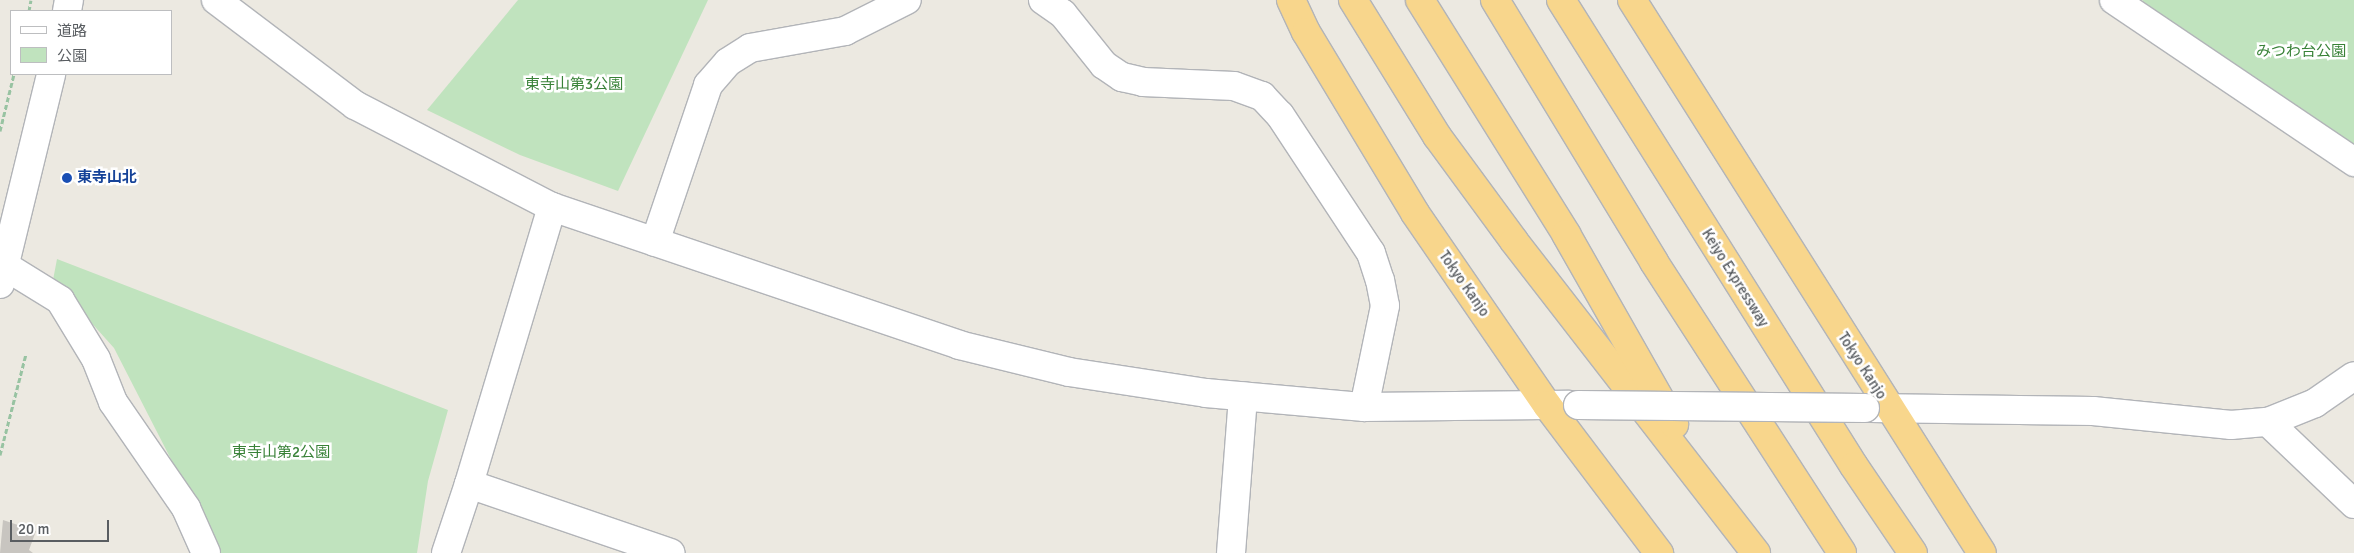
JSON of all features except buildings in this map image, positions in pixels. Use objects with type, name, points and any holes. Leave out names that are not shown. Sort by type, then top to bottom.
[{"type":"highway","name":"Tokyo Kanjo","points":[[1291,0],[1306,32],[1415,213],[1548,406],[1659,553]]},
{"type":"highway","points":[[1353,0],[1438,136],[1514,242],[1756,553]]},
{"type":"highway","points":[[1420,0],[1566,234],[1726,516]]},
{"type":"highway","points":[[1495,0],[1654,262],[1842,553]]},
{"type":"highway","name":"Keiyo Expressway","points":[[1561,0],[1854,466],[1913,553]]},
{"type":"highway","name":"Tokyo Kanjo","points":[[1632,0],[1877,408],[1982,553]]},
{"type":"street","points":[[216,0],[355,105],[552,207],[959,345],[1069,372],[1243,396],[1364,407],[1578,405],[2093,410],[2231,425],[2268,422],[2315,403],[2354,376]]},
{"type":"street","points":[[655,242],[708,85],[728,62],[750,48],[845,31],[907,0]]},
{"type":"street","points":[[1043,0],[1063,14],[1104,65],[1122,77],[1143,82],[1234,86],[1262,96],[1280,115],[1371,252],[1380,280],[1385,306],[1364,407]]},
{"type":"street","points":[[2114,0],[2354,162]]},
{"type":"street","points":[[51,75],[7,220],[2,275],[60,300],[96,359],[113,402],[186,508],[206,553]]},
{"type":"street","points":[[446,553],[469,484],[552,207]]},
{"type":"street","points":[[1231,553],[1243,396]]},
{"type":"street","points":[[2268,422],[2354,504]]},
{"type":"street","points":[[469,484],[670,553]]},
{"type":"path","points":[[0,131],[14,75]]},
{"type":"path","points":[[0,456],[26,354]]},
{"type":"green space","name":"東寺山第3公園","points":[[518,0],[708,0],[618,191],[520,155],[427,110]]},
{"type":"green space","name":"みつわ台公園","points":[[2143,0],[2354,0],[2354,150],[2139,5]]},
{"type":"green space","name":"東寺山第2公園","points":[[57,259],[448,410],[428,481],[417,553],[219,553],[114,348],[53,280]]},
{"type":"place","name":"東寺山北","points":[[67,178]]}]
